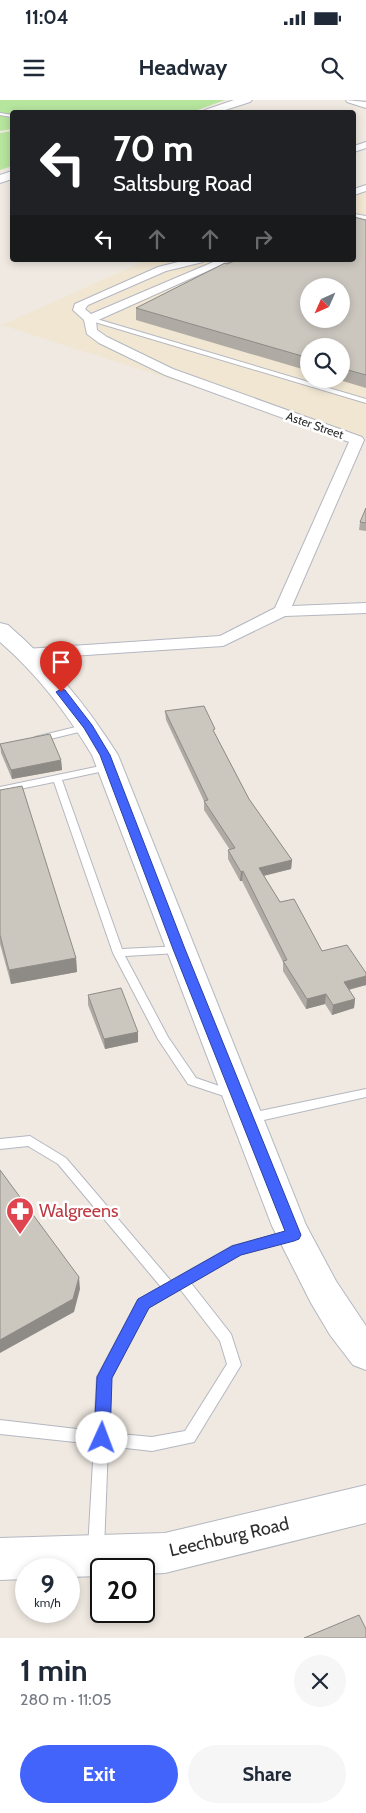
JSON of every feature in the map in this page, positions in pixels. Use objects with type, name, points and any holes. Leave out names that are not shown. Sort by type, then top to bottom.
[{"type":"main road","points":[[216,110],[246,100]]},
{"type":"main road","points":[[0,630],[26,654],[61,692],[88,727],[110,767],[179,949],[294,1235],[318,1285],[348,1332],[366,1353]]},
{"type":"main road","name":"Leechburg Road","points":[[0,1559],[165,1553],[366,1504]]},
{"type":"street","points":[[350,100],[366,105]]},
{"type":"street","name":"Aster Street","points":[[191,262],[162,269],[79,306],[80,310],[90,319],[91,331],[103,340],[170,372],[362,441],[282,611]]},
{"type":"street","points":[[90,319],[222,262]]},
{"type":"street","points":[[26,654],[223,641],[282,611],[366,608]]},
{"type":"lane","points":[[90,319],[366,400]]},
{"type":"lane","points":[[26,742],[88,727]]},
{"type":"lane","points":[[0,790],[110,767]]},
{"type":"lane","points":[[57,778],[118,953],[164,1039],[192,1081],[243,1107],[366,1093]]},
{"type":"lane","points":[[118,953],[179,949]]},
{"type":"lane","points":[[0,1144],[30,1141],[62,1161],[226,1338],[234,1365],[188,1437],[152,1444],[0,1427]]},
{"type":"lane","points":[[96,1556],[104,1377],[144,1304],[237,1250],[294,1235]]},
{"type":"shaded area","points":[[366,188],[366,442],[2,325],[143,262],[356,262],[356,191]]},
{"type":"green space","points":[[0,100],[225,100],[198,110],[10,110],[10,129],[0,131]]},
{"type":"green space","points":[[10,131],[10,167],[0,170],[0,133]]},
{"type":"building","points":[[356,218],[366,220],[366,375],[350,371],[350,338],[300,338],[300,355],[136,308],[225,263],[356,262]]},
{"type":"building","points":[[366,508],[366,523],[360,522]]},
{"type":"building","points":[[204,706],[215,729],[213,730],[249,799],[292,860],[259,868],[280,902],[294,899],[322,951],[347,945],[366,973],[366,976],[344,982],[355,999],[333,1005],[326,994],[307,999],[283,961],[287,960],[243,871],[241,872],[228,850],[235,848],[204,801],[208,800],[165,711]]},
{"type":"building","points":[[50,734],[61,760],[11,770],[0,744]]},
{"type":"building","points":[[22,786],[76,958],[9,970],[0,935],[0,790]]},
{"type":"building","points":[[121,988],[138,1032],[104,1039],[88,995]]},
{"type":"building","name":"Walgreens","points":[[0,1170],[79,1277],[73,1299],[0,1340]]},
{"type":"building","points":[[359,1615],[366,1629],[366,1638],[304,1638]]},
{"type":"place","name":"Walgreens","points":[[20,1235]]},
{"type":"route","points":[[61,692],[88,727],[105,755],[179,949],[294,1235],[237,1250],[144,1304],[104,1377],[102,1438]]}]
